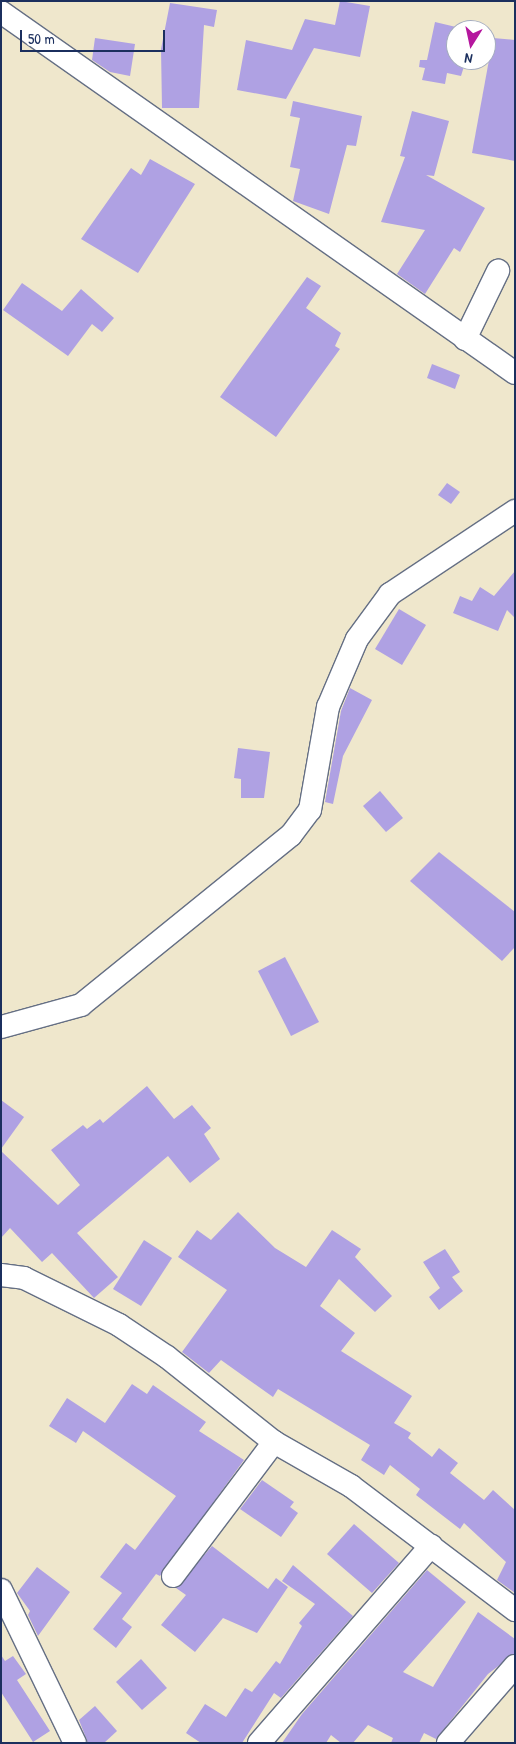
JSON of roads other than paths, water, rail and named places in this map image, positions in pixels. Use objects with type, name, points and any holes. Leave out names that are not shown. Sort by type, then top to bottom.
[{"type":"street","points":[[1,12],[515,373]]},
{"type":"street","points":[[465,339],[498,271]]},
{"type":"street","points":[[1,1028],[81,1005],[292,835],[310,810],[328,707],[357,639],[390,594],[515,511]]},
{"type":"street","points":[[1,1275],[24,1278],[119,1325],[167,1356],[274,1442],[351,1486],[515,1610]]},
{"type":"street","points":[[172,1576],[274,1442]]},
{"type":"street","points":[[259,1743],[430,1546]]},
{"type":"street","points":[[1,1590],[75,1743]]},
{"type":"street","points":[[448,1743],[515,1666]]}]
